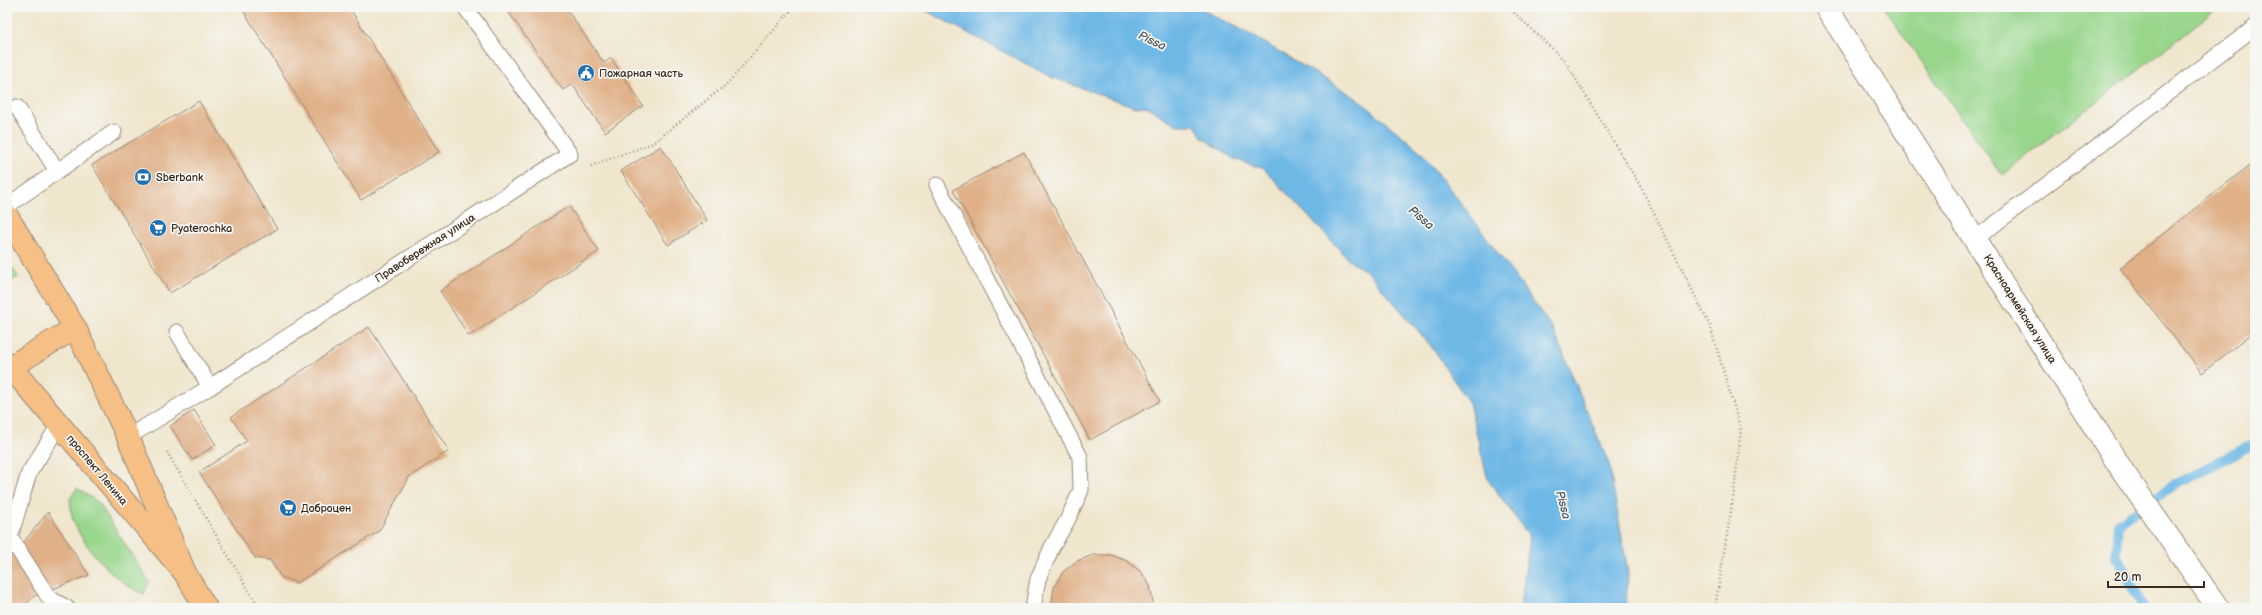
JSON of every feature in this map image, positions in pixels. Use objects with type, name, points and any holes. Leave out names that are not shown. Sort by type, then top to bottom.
[{"type":"main road","name":"проспект Ленина","points":[[7,216],[75,328],[128,437],[185,573],[206,608]]},
{"type":"main road","name":"проспект Ленина","points":[[75,328],[8,366],[185,573]]},
{"type":"street","name":"Красноармейская улица","points":[[1826,7],[1976,239],[2122,470],[2218,608]]},
{"type":"lane","points":[[465,7],[570,154]]},
{"type":"lane","points":[[1976,239],[2255,27]]},
{"type":"lane","points":[[17,107],[57,171]]},
{"type":"lane","points":[[7,206],[114,132]]},
{"type":"lane","name":"Правобережная улица","points":[[128,437],[210,387],[570,154]]},
{"type":"lane","points":[[937,185],[1080,457],[1081,490],[1068,519],[1052,547],[1038,579],[1032,608]]},
{"type":"lane","points":[[177,332],[210,387]]},
{"type":"lane","points":[[59,425],[29,473],[10,537],[49,598],[67,608]]},
{"type":"path","points":[[570,154],[586,168],[653,142],[727,84],[794,7]]},
{"type":"path","points":[[1508,7],[1565,61],[1642,189],[1710,326],[1741,430],[1734,492],[1715,608]]},
{"type":"path","points":[[150,424],[259,608]]},
{"type":"green space","points":[[1883,7],[2219,7],[2002,175]]},
{"type":"green space","points":[[7,261],[18,277],[7,284]]},
{"type":"green space","points":[[77,488],[99,503],[149,582],[144,594],[123,582],[112,573],[93,553],[78,531],[71,512],[70,499]]},
{"type":"water","name":"Pissa","points":[[919,7],[1197,7],[1255,37],[1358,99],[1421,152],[1471,216],[1553,329],[1609,464],[1628,573],[1626,608],[1520,608],[1530,537],[1488,480],[1469,403],[1431,346],[1367,271],[1352,263],[1264,169],[1234,159],[1202,137],[1195,125],[1177,125],[1146,106],[1135,107],[1051,77]]},
{"type":"building","points":[[241,7],[349,7],[439,152],[361,200]]},
{"type":"building","name":"Пожарная часть","points":[[505,7],[565,7],[604,63],[611,58],[643,106],[605,132],[572,84],[563,90]]},
{"type":"building","points":[[199,101],[277,229],[170,293],[92,165]]},
{"type":"building","points":[[661,146],[707,220],[668,245],[621,171]]},
{"type":"building","points":[[1024,152],[1160,401],[1090,440],[953,190]]},
{"type":"building","points":[[2255,161],[2255,331],[2202,373],[2120,268]]},
{"type":"building","points":[[569,206],[599,251],[469,336],[440,291]]},
{"type":"building","points":[[369,327],[449,451],[409,477],[379,531],[297,583],[281,577],[270,560],[255,558],[199,472],[247,441],[231,417]]},
{"type":"building","points":[[194,410],[216,445],[192,460],[170,426]]},
{"type":"building","points":[[48,512],[89,575],[34,596],[23,608],[7,608],[7,557],[14,554]]},
{"type":"building","points":[[1093,555],[1111,555],[1127,561],[1141,572],[1150,586],[1154,608],[1051,608],[1054,587],[1063,572],[1077,561]]},
{"type":"waterway","points":[[2143,608],[2116,554],[2118,524],[2172,486],[2255,443]]},
{"type":"place","name":"Пожарная часть","points":[[586,73]]},
{"type":"place","name":"Sberbank","points":[[143,177]]},
{"type":"place","name":"Pyaterochka","points":[[158,228]]},
{"type":"place","name":"Доброцен","points":[[288,508]]}]
